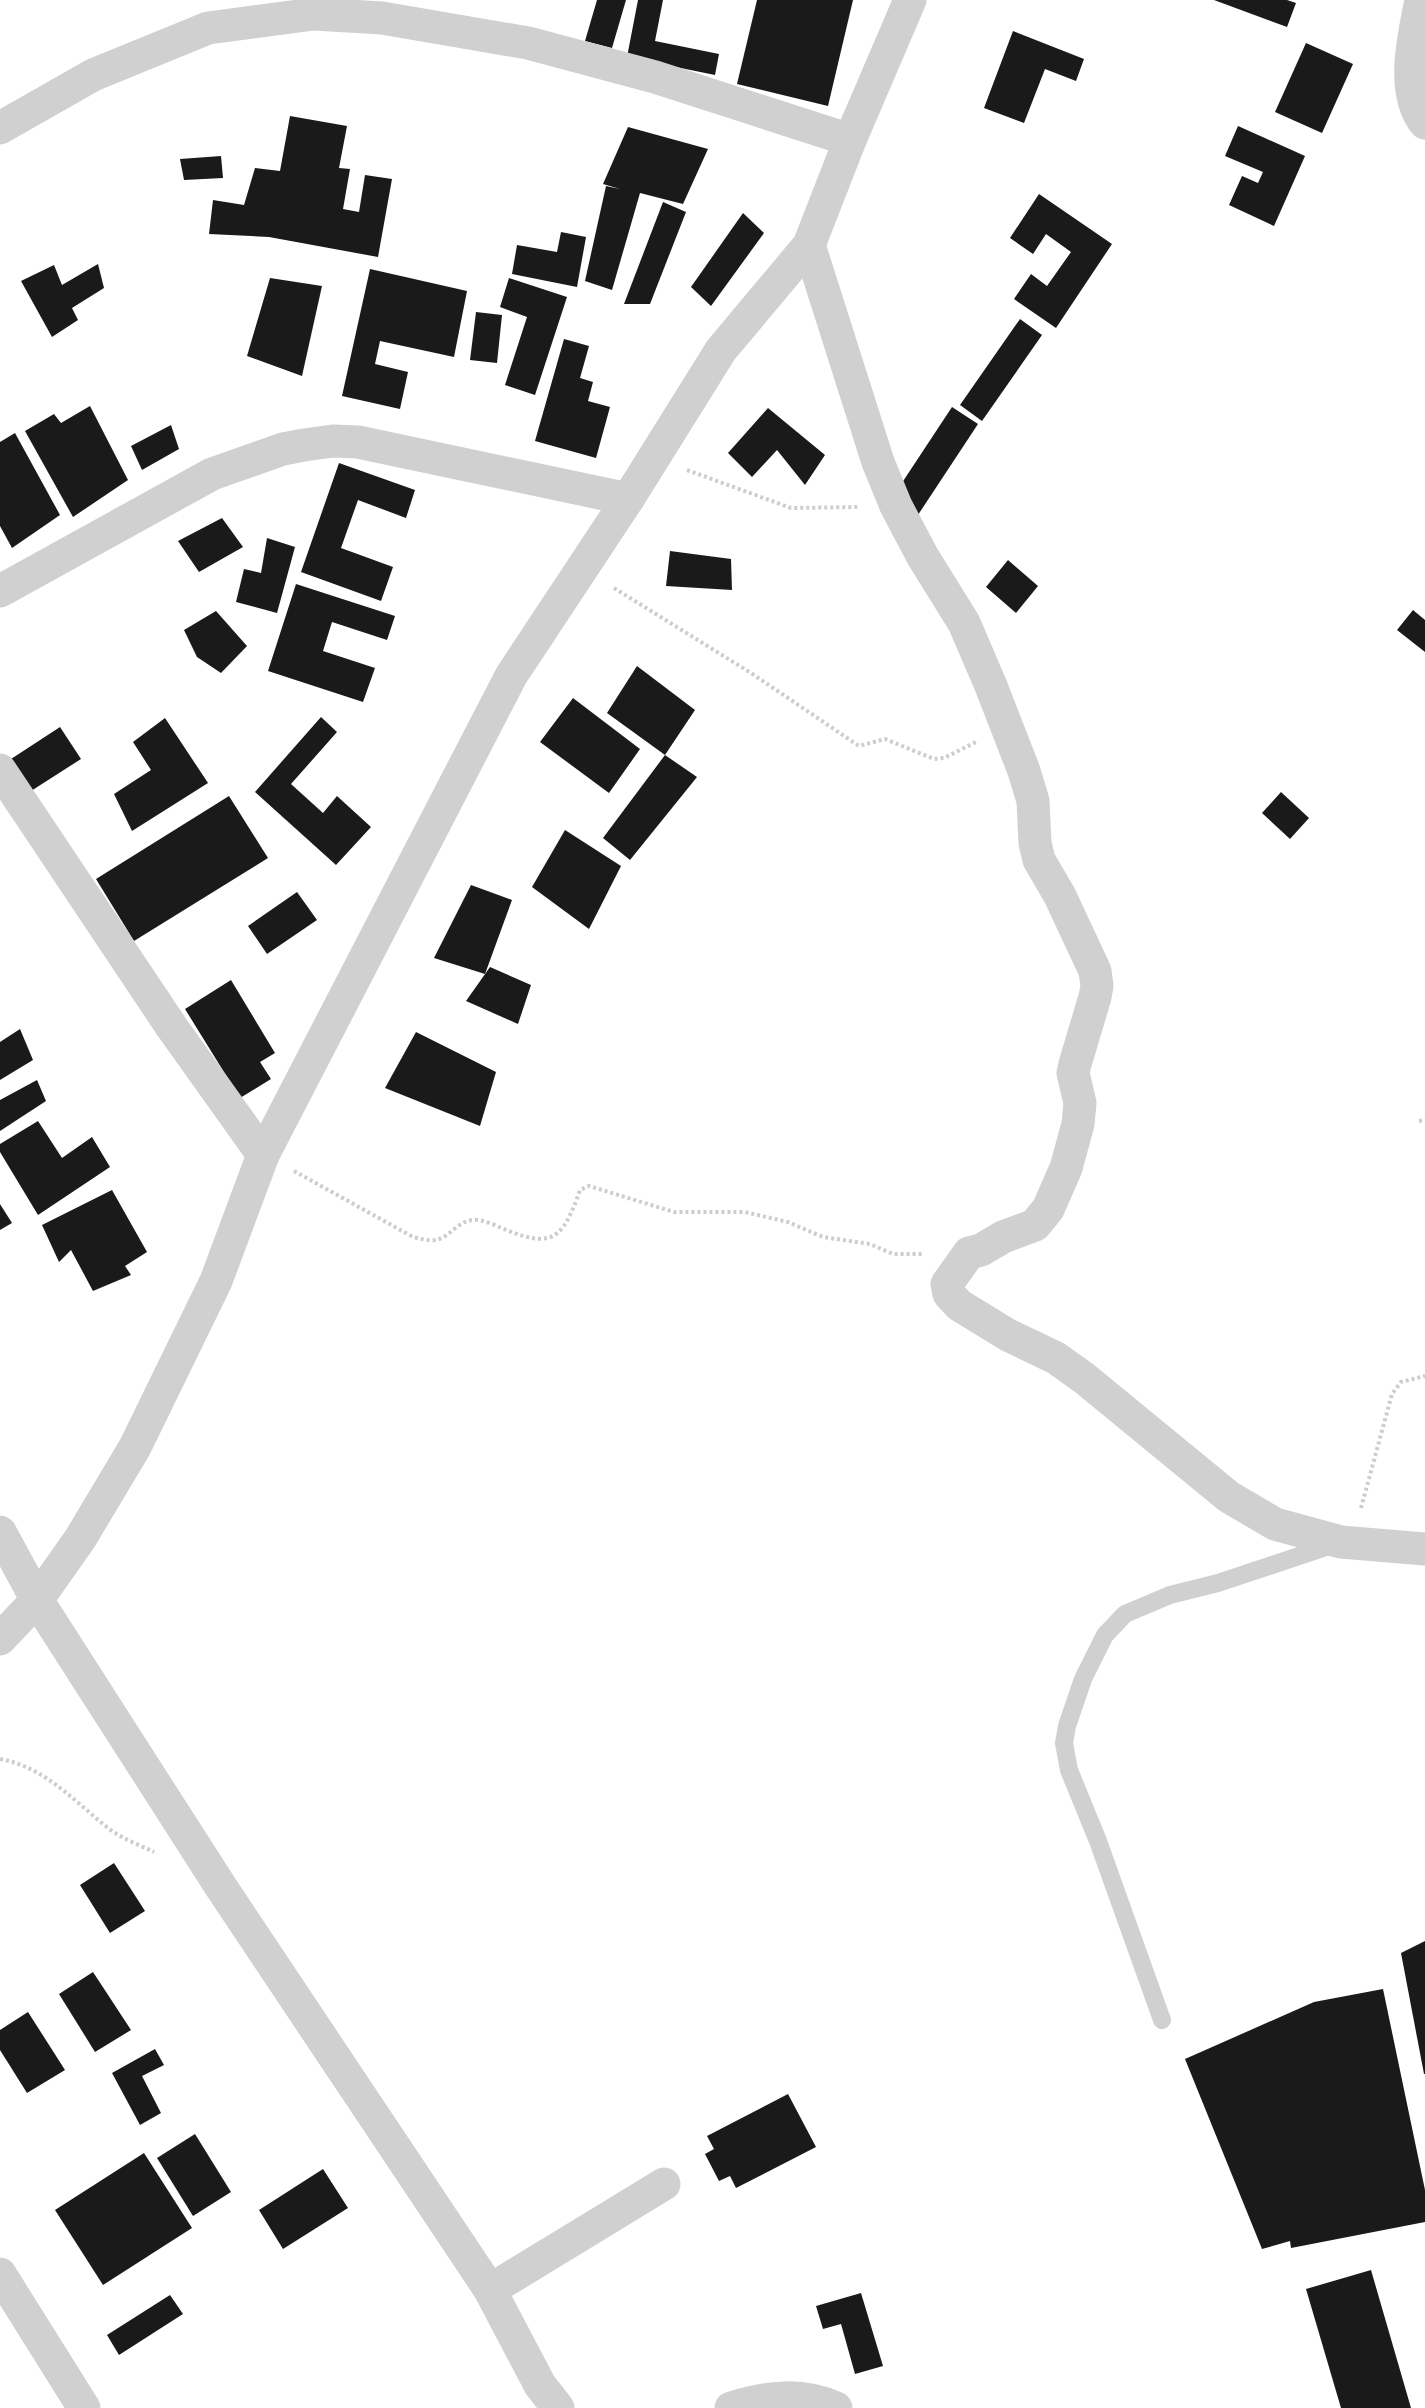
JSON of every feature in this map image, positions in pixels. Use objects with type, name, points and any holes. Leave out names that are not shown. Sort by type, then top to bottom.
[{"type":"street","points":[[0,1640],[37,1600],[80,1539],[135,1447],[216,1281],[263,1155],[511,676],[628,499],[721,350],[810,244],[850,140],[910,0]]},
{"type":"street","points":[[1420,0],[1411,86],[1415,106],[1425,123]]},
{"type":"street","points":[[0,128],[93,75],[208,28],[315,14],[382,18],[528,44],[655,77],[850,140]]},
{"type":"street","points":[[810,244],[878,462],[896,506],[923,557],[964,623],[1007,727],[1033,801],[1035,843],[1039,860],[1086,950],[1095,971],[1097,986],[1074,1064],[1073,1073],[1080,1103],[1078,1124],[1069,1158],[1053,1201],[1035,1225],[969,1253],[947,1284],[949,1294],[959,1305],[1008,1335],[1056,1358],[1084,1378],[1229,1497],[1275,1524],[1341,1542],[1425,1549]]},
{"type":"street","points":[[0,591],[212,474],[283,449],[304,445],[333,441],[358,442],[628,499]]},
{"type":"street","points":[[0,770],[171,1026],[263,1155]]},
{"type":"street","points":[[0,1532],[37,1600],[221,1887],[490,2290],[540,2385],[558,2408]]},
{"type":"street","points":[[490,2290],[664,2184]]},
{"type":"street","points":[[0,2274],[84,2408]]},
{"type":"street","points":[[731,2408],[787,2398],[813,2398],[836,2408]]},
{"type":"lane","points":[[1162,2020],[1098,1841],[1069,1770],[1064,1743],[1065,1734],[1083,1679],[1104,1635],[1125,1614],[1170,1595],[1218,1583],[1341,1542]]},
{"type":"path","points":[[654,458],[791,508],[896,506]]},
{"type":"path","points":[[583,568],[751,673],[859,746],[885,739],[931,759],[939,759],[1007,727]]},
{"type":"path","points":[[1419,1121],[1425,1120]]},
{"type":"path","points":[[263,1155],[413,1237],[430,1240],[444,1237],[457,1226],[472,1220],[492,1224],[522,1237],[539,1240],[548,1238],[562,1230],[570,1218],[580,1190],[589,1186],[674,1212],[745,1212],[788,1222],[823,1238],[870,1244],[892,1254],[969,1253]]},
{"type":"path","points":[[1341,1542],[1363,1503],[1392,1394],[1401,1382],[1425,1376]]},
{"type":"path","points":[[0,1759],[15,1762],[44,1775],[69,1793],[111,1830],[161,1856]]},
{"type":"building","points":[[597,0],[626,0],[612,48],[585,41]]},
{"type":"building","points":[[638,0],[663,0],[655,41],[719,54],[715,75],[627,57]]},
{"type":"building","points":[[757,0],[853,0],[828,106],[737,84]]},
{"type":"building","points":[[1214,0],[1287,0],[1296,3],[1287,27]]},
{"type":"building","points":[[1013,31],[1084,59],[1076,81],[1045,69],[1024,123],[984,108]]},
{"type":"building","points":[[1306,43],[1353,64],[1322,133],[1275,112]]},
{"type":"building","points":[[290,116],[347,126],[339,168],[350,169],[343,209],[359,212],[365,175],[392,179],[378,257],[269,237],[209,234],[213,200],[244,205],[255,168],[280,171]]},
{"type":"building","points":[[1238,126],[1305,156],[1274,226],[1229,205],[1242,176],[1258,183],[1263,172],[1225,156]]},
{"type":"building","points":[[628,127],[708,149],[683,204],[640,193],[612,290],[585,281],[606,186],[620,189],[603,184]]},
{"type":"building","points":[[221,156],[223,178],[184,180],[180,159]]},
{"type":"building","points":[[1039,194],[1112,244],[1056,328],[1014,299],[1031,274],[1047,286],[1071,252],[1046,234],[1033,254],[1010,238]]},
{"type":"building","points":[[663,202],[686,212],[650,304],[624,304]]},
{"type":"building","points":[[743,213],[764,233],[711,306],[691,287]]},
{"type":"building","points":[[561,232],[586,237],[577,287],[512,274],[517,245],[557,252]]},
{"type":"building","points":[[98,264],[104,288],[72,308],[78,320],[52,337],[21,281],[54,265],[62,285]]},
{"type":"building","points":[[370,269],[467,291],[454,357],[380,341],[375,364],[408,372],[400,409],[342,396]]},
{"type":"building","points":[[270,278],[322,286],[302,376],[247,356]]},
{"type":"building","points":[[509,278],[567,297],[535,395],[505,385],[527,317],[500,307]]},
{"type":"building","points":[[476,312],[502,315],[497,363],[470,360]]},
{"type":"building","points":[[1020,319],[1042,335],[982,421],[960,405]]},
{"type":"building","points":[[564,339],[589,346],[580,378],[593,382],[588,401],[610,407],[596,458],[535,441]]},
{"type":"building","points":[[90,406],[128,480],[73,517],[25,431],[54,414],[61,423]]},
{"type":"building","points":[[952,407],[978,424],[912,524],[886,507]]},
{"type":"building","points":[[768,408],[825,455],[805,485],[777,450],[752,477],[728,453]]},
{"type":"building","points":[[171,425],[179,449],[142,470],[131,446]]},
{"type":"building","points":[[15,433],[60,515],[12,548],[0,526],[0,442]]},
{"type":"building","points":[[339,463],[415,490],[406,518],[358,500],[341,548],[393,567],[381,601],[301,572]]},
{"type":"building","points":[[222,518],[243,547],[199,572],[178,541]]},
{"type":"building","points":[[267,538],[295,547],[277,613],[236,602],[244,569],[261,573]]},
{"type":"building","points":[[670,551],[731,559],[732,590],[666,586]]},
{"type":"building","points":[[1008,560],[1038,586],[1016,613],[986,587]]},
{"type":"building","points":[[296,584],[395,616],[387,640],[332,622],[323,651],[375,668],[363,702],[268,671]]},
{"type":"building","points":[[1413,610],[1425,620],[1425,652],[1397,630]]},
{"type":"building","points":[[216,611],[247,646],[221,673],[197,657],[184,630]]},
{"type":"building","points":[[637,666],[695,710],[665,755],[607,713]]},
{"type":"building","points":[[573,698],[640,749],[609,793],[540,742]]},
{"type":"building","points":[[321,717],[337,732],[291,784],[323,813],[337,796],[371,827],[336,865],[255,792]]},
{"type":"building","points":[[165,718],[208,783],[132,831],[114,794],[151,770],[133,742]]},
{"type":"building","points":[[60,727],[81,759],[31,791],[11,759]]},
{"type":"building","points":[[665,755],[697,777],[630,860],[603,838]]},
{"type":"building","points":[[1281,792],[1309,818],[1290,839],[1262,813]]},
{"type":"building","points":[[229,796],[268,858],[134,941],[96,879]]},
{"type":"building","points":[[565,830],[621,866],[589,929],[532,887]]},
{"type":"building","points":[[471,885],[512,900],[485,974],[434,958]]},
{"type":"building","points":[[297,892],[317,920],[267,954],[248,926]]},
{"type":"building","points":[[490,967],[531,985],[518,1024],[466,1001]]},
{"type":"building","points":[[231,980],[275,1053],[260,1062],[271,1079],[240,1098],[185,1009]]},
{"type":"building","points":[[20,1029],[33,1060],[0,1080],[0,1042]]},
{"type":"building","points":[[416,1032],[496,1072],[480,1126],[385,1088]]},
{"type":"building","points":[[37,1080],[46,1101],[0,1131],[0,1100]]},
{"type":"building","points":[[38,1121],[62,1158],[92,1137],[110,1167],[38,1215],[0,1152],[0,1144]]},
{"type":"building","points":[[112,1190],[147,1252],[125,1266],[131,1275],[93,1291],[71,1250],[59,1262],[42,1225]]},
{"type":"building","points":[[0,1204],[12,1223],[0,1230]]},
{"type":"building","points":[[114,1863],[145,1911],[110,1933],[80,1885]]},
{"type":"building","points":[[1425,1941],[1425,2074],[1424,2074],[1401,1953]]},
{"type":"building","points":[[93,1972],[131,2030],[95,2052],[59,1994]]},
{"type":"building","points":[[1383,1989],[1425,2190],[1425,2222],[1291,2248],[1290,2241],[1262,2249],[1185,2059],[1314,2002]]},
{"type":"building","points":[[28,2012],[65,2070],[27,2093],[0,2050],[0,2030]]},
{"type":"building","points":[[155,2049],[164,2065],[142,2076],[161,2113],[140,2125],[112,2073]]},
{"type":"building","points":[[788,2094],[816,2147],[736,2188],[730,2176],[719,2181],[705,2154],[714,2149],[707,2136]]},
{"type":"building","points":[[195,2134],[231,2192],[193,2216],[157,2158]]},
{"type":"building","points":[[144,2153],[192,2228],[103,2285],[55,2210]]},
{"type":"building","points":[[323,2169],[348,2208],[283,2249],[259,2210]]},
{"type":"building","points":[[1371,2270],[1411,2408],[1341,2408],[1306,2289]]},
{"type":"building","points":[[861,2293],[883,2366],[855,2374],[841,2324],[823,2329],[816,2306]]},
{"type":"building","points":[[170,2295],[183,2314],[119,2355],[107,2335]]}]
